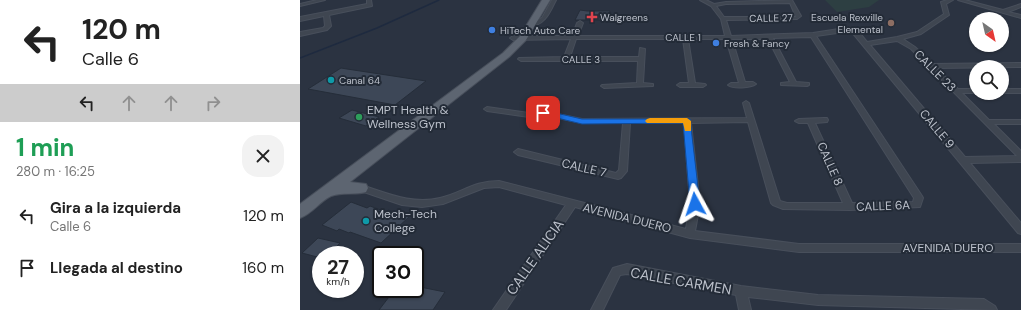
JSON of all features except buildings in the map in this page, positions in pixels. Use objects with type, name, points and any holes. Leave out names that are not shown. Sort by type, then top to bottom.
[{"type":"main road","points":[[300,202],[416,118],[518,38],[538,0]]},
{"type":"main road","points":[[300,212],[475,80],[531,25],[546,0]]},
{"type":"main road","points":[[362,166],[358,181],[362,188]]},
{"type":"main road","points":[[326,193],[350,186],[362,188]]},
{"type":"street","points":[[300,6],[323,0]]},
{"type":"street","points":[[300,19],[370,5],[369,0]]},
{"type":"street","points":[[531,25],[544,19],[554,0]]},
{"type":"street","points":[[702,0],[713,5],[723,19],[743,84]]},
{"type":"street","points":[[866,44],[898,39],[919,33],[947,14],[943,3],[951,0]]},
{"type":"street","points":[[961,0],[1003,12],[1021,5]]},
{"type":"street","points":[[713,5],[726,3],[790,1]]},
{"type":"street","name":"CALLE 27","points":[[723,19],[797,18],[799,16],[790,1]]},
{"type":"street","points":[[300,34],[325,29],[328,26],[326,14]]},
{"type":"street","points":[[1009,14],[1021,17]]},
{"type":"street","points":[[566,59],[580,23]]},
{"type":"street","name":"CALLE 1","points":[[518,38],[770,37],[813,35],[852,30]]},
{"type":"street","name":"CALLE 9","points":[[852,30],[856,32],[1021,230]]},
{"type":"street","name":"CALLE 6A","points":[[746,103],[776,203],[786,208],[918,205],[919,198],[813,35]]},
{"type":"street","points":[[685,37],[692,84]]},
{"type":"street","points":[[770,37],[794,84]]},
{"type":"street","name":"CALLE 23","points":[[898,39],[913,48],[1021,156]]},
{"type":"street","points":[[640,85],[642,49]]},
{"type":"street","name":"CALLE 3","points":[[521,59],[641,59]]},
{"type":"street","points":[[931,66],[1021,65]]},
{"type":"street","points":[[680,85],[703,84]]},
{"type":"street","points":[[731,85],[753,84]]},
{"type":"street","points":[[783,84],[807,84]]},
{"type":"street","points":[[604,86],[651,85]]},
{"type":"street","points":[[956,91],[969,91]]},
{"type":"street","points":[[1009,91],[1021,91]]},
{"type":"street","points":[[487,109],[529,115],[543,113],[582,121],[751,120]]},
{"type":"street","name":"CALLE 8","points":[[811,120],[850,207]]},
{"type":"street","points":[[799,121],[824,120]]},
{"type":"street","name":"CALLE 7","points":[[518,152],[618,176],[623,171],[627,121]]},
{"type":"street","points":[[687,121],[695,204],[690,234]]},
{"type":"street","points":[[987,122],[1021,122]]},
{"type":"street","points":[[963,160],[1021,159]]},
{"type":"street","name":"AVENIDA DUERO","points":[[362,188],[410,204],[422,205],[444,200],[479,186],[499,184],[690,234],[799,248],[1021,248]]},
{"type":"street","name":"CALLE ALICIA","points":[[499,310],[572,204]]},
{"type":"street","name":"CALLE CARMEN","points":[[596,310],[617,271],[628,270],[741,292]]},
{"type":"street","points":[[745,310],[741,292],[818,300],[984,304],[991,310]]},
{"type":"shaded area","points":[[825,0],[879,0],[869,7],[837,12]]},
{"type":"waterway","points":[[300,58],[377,28],[439,0]]},
{"type":"slow traffic","points":[[650,121],[687,121],[688,129]]},
{"type":"place","name":"Walgreens","points":[[592,17]]},
{"type":"place","name":"Escuela Rexville Elemental","points":[[891,23]]},
{"type":"place","name":"HiTech Auto Care","points":[[492,30]]},
{"type":"place","name":"Fresh & Fancy","points":[[716,43]]},
{"type":"place","name":"Canal 64","points":[[331,80]]},
{"type":"place","name":"EMPT Health & Wellness Gym","points":[[359,117]]},
{"type":"place","name":"Mech-Tech College","points":[[366,221]]},
{"type":"route","points":[[543,113],[582,121],[687,121],[695,204]]}]
